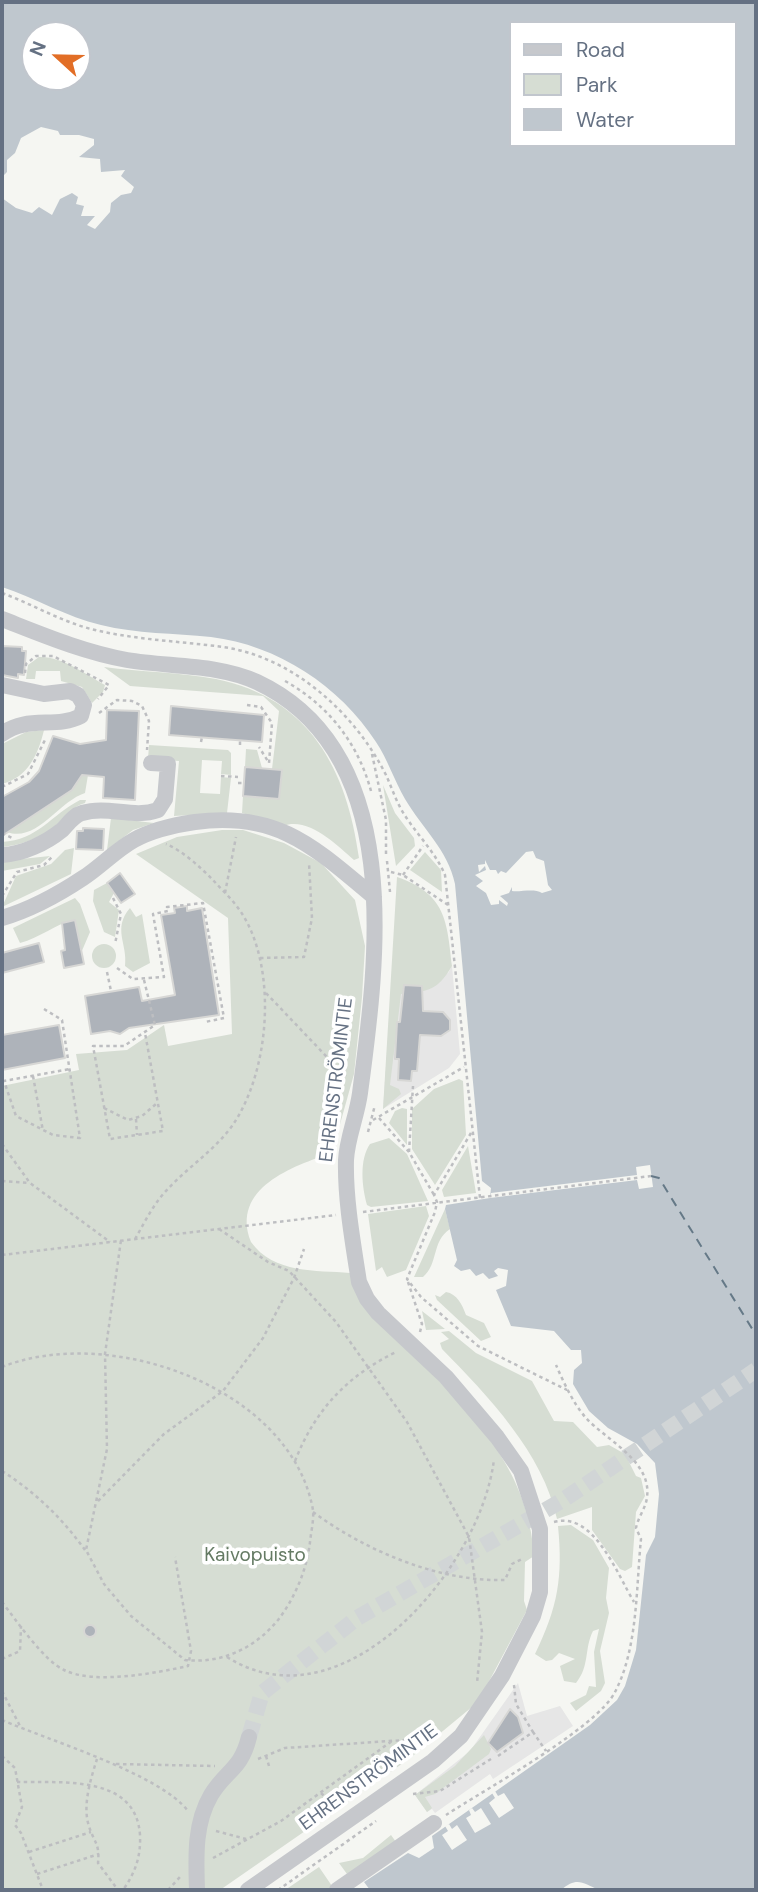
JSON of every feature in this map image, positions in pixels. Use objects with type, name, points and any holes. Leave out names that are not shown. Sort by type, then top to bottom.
[{"type":"street","name":"EHRENSTRÖMINTIE","points":[[2,619],[85,651],[242,676],[277,692],[300,708],[328,738],[357,795],[382,896],[374,944],[361,1086],[346,1157],[358,1209],[359,1282],[367,1299],[446,1377],[497,1437],[521,1471],[532,1498],[542,1553],[538,1604],[502,1676],[471,1724],[447,1749],[248,1890]]},
{"type":"street","points":[[2,685],[44,694],[70,691],[78,695],[85,705],[81,716],[71,721],[20,724],[2,734]]},
{"type":"street","points":[[2,855],[34,847],[60,832],[78,814],[96,810],[144,815],[158,810],[165,799],[167,764],[151,763]]},
{"type":"street","points":[[2,918],[81,880],[132,841],[173,826],[217,818],[253,821],[283,831],[382,896]]},
{"type":"street","points":[[197,1890],[199,1824],[211,1794],[244,1757],[249,1737]]},
{"type":"street","points":[[337,1890],[435,1823]]},
{"type":"path","points":[[2,593],[90,629],[164,642],[226,648],[275,664],[311,685],[337,707],[385,773],[400,808],[442,867],[480,1198]]},
{"type":"path","points":[[247,705],[261,707],[272,723],[269,763],[260,747]]},
{"type":"path","points":[[2,787],[27,774],[37,760],[53,721]]},
{"type":"path","points":[[372,754],[386,820],[385,837],[390,872],[382,896]]},
{"type":"path","points":[[221,776],[238,777]]},
{"type":"path","points":[[238,783],[244,783]]},
{"type":"path","points":[[225,893],[238,827]]},
{"type":"path","points":[[2,833],[12,838]]},
{"type":"path","points":[[135,1239],[157,1202],[211,1151],[232,1125],[248,1097],[261,1045],[265,992],[260,958],[241,912],[201,868],[171,846],[145,835]]},
{"type":"path","points":[[2,838],[23,836]]},
{"type":"path","points":[[403,875],[424,845]]},
{"type":"path","points":[[260,958],[304,957],[312,918],[310,856]]},
{"type":"path","points":[[390,872],[403,875],[448,905]]},
{"type":"path","points":[[113,898],[121,914],[115,944]]},
{"type":"path","points":[[117,968],[125,976],[145,980],[164,977],[153,914],[168,911],[167,907],[203,904],[225,1018],[205,1022]]},
{"type":"path","points":[[107,972],[111,992]]},
{"type":"path","points":[[145,980],[155,1025],[124,1046],[93,1046],[110,1139],[163,1131],[145,1033]]},
{"type":"path","points":[[265,992],[313,1039],[351,1083],[361,1086]]},
{"type":"path","points":[[44,1009],[62,1020],[70,1069],[80,1138],[43,1131],[16,1116],[4,1081],[70,1069]]},
{"type":"path","points":[[373,1120],[465,1067]]},
{"type":"path","points":[[33,1076],[43,1131]]},
{"type":"path","points":[[409,1152],[410,1100],[413,1086]]},
{"type":"path","points":[[365,1141],[373,1120],[376,1099]]},
{"type":"path","points":[[104,1108],[123,1118],[135,1119],[157,1103]]},
{"type":"path","points":[[379,1118],[409,1152],[437,1202],[407,1279],[422,1324],[419,1335]]},
{"type":"path","points":[[135,1119],[137,1135]]},
{"type":"path","points":[[434,1195],[472,1132]]},
{"type":"path","points":[[2,1144],[30,1183],[110,1242]]},
{"type":"path","points":[[2,1255],[358,1209],[480,1198],[651,1176]]},
{"type":"path","points":[[2,1181],[30,1183]]},
{"type":"path","points":[[219,1228],[268,1262],[289,1271],[336,1322],[407,1422],[469,1537],[482,1633],[477,1690]]},
{"type":"path","points":[[86,1550],[107,1450],[105,1354],[121,1240]]},
{"type":"path","points":[[98,1502],[164,1434],[223,1391],[263,1338],[294,1278],[304,1250]]},
{"type":"path","points":[[407,1279],[421,1297],[478,1346],[567,1390]]},
{"type":"path","points":[[295,1461],[305,1435],[320,1409],[369,1365],[405,1347]]},
{"type":"path","points":[[2,1367],[64,1355],[105,1354],[160,1366],[223,1391],[268,1428],[295,1461],[313,1512],[302,1578],[284,1612],[268,1632],[227,1657],[191,1661],[177,1655],[131,1616],[104,1584],[86,1550],[51,1510],[3,1472]]},
{"type":"path","points":[[435,1823],[546,1751],[605,1706],[615,1693],[630,1643],[640,1539],[636,1528],[648,1498],[646,1479],[624,1450],[586,1418],[567,1390],[556,1365]]},
{"type":"path","points":[[227,1657],[255,1670],[285,1676],[314,1673],[345,1663],[397,1628],[447,1574],[469,1537],[491,1486],[497,1437]]},
{"type":"path","points":[[2,1444],[2,1508]]},
{"type":"path","points":[[313,1512],[369,1546],[447,1574],[475,1580],[505,1580],[512,1564]]},
{"type":"path","points":[[551,1523],[570,1520],[588,1531],[634,1601]]},
{"type":"path","points":[[2,1602],[48,1657],[69,1672],[93,1677],[130,1675],[188,1666],[191,1661],[175,1557]]},
{"type":"path","points":[[2,1659],[20,1651],[21,1625]]},
{"type":"path","points":[[507,1691],[513,1681],[516,1704],[546,1751]]},
{"type":"path","points":[[2,1691],[22,1728]]},
{"type":"path","points":[[2,1720],[97,1759],[117,1764],[237,1766],[285,1748],[439,1739]]},
{"type":"path","points":[[413,1794],[440,1791],[533,1732]]},
{"type":"path","points":[[196,1868],[281,1821],[393,1741]]},
{"type":"path","points":[[2,1756],[15,1768],[22,1807],[15,1825],[29,1852],[43,1890]]},
{"type":"path","points":[[266,1756],[269,1766]]},
{"type":"path","points":[[18,1782],[90,1784],[125,1799],[138,1821],[139,1859],[131,1879],[120,1890],[98,1863],[99,1846],[91,1832],[87,1810],[90,1784],[97,1759]]},
{"type":"path","points":[[117,1764],[170,1794],[199,1824],[246,1839]]},
{"type":"path","points":[[408,1798],[422,1788]]},
{"type":"path","points":[[321,1793],[340,1811]]},
{"type":"path","points":[[278,1890],[378,1820]]},
{"type":"path","points":[[29,1852],[91,1832]]},
{"type":"path","points":[[37,1874],[99,1854]]},
{"type":"shaded area","points":[[452,966],[460,1054],[449,1068],[383,1109],[392,979],[448,973]]},
{"type":"shaded area","points":[[518,1683],[527,1716],[560,1706],[573,1726],[493,1779],[490,1774],[435,1813],[432,1809],[427,1812],[415,1795],[470,1751]]},
{"type":"green space","points":[[39,657],[56,659],[73,666],[105,685],[103,692],[92,703],[82,687],[61,681],[60,671],[36,671],[35,679],[26,679],[28,665]]},
{"type":"green space","points":[[104,667],[216,679],[262,696],[130,686]]},
{"type":"green space","points":[[264,697],[299,721],[318,743],[333,768],[345,796],[359,858],[354,860],[312,828],[293,824],[283,826],[242,813],[243,796],[279,798],[281,770],[272,769],[279,711]]},
{"type":"green space","points":[[44,730],[39,748],[30,764],[19,776],[2,784],[2,744],[26,732]]},
{"type":"green space","points":[[149,745],[228,750],[231,753],[231,775],[221,774],[222,761],[202,760],[200,793],[220,794],[221,777],[231,778],[227,813],[174,816],[179,761],[148,759]]},
{"type":"green space","points":[[246,749],[257,750],[262,768],[245,767]]},
{"type":"green space","points":[[82,775],[88,775],[85,793],[75,797],[28,832],[7,832],[72,790]]},
{"type":"green space","points":[[383,785],[395,813],[414,838],[415,846],[396,866]]},
{"type":"green space","points":[[80,800],[86,800],[48,831],[29,841],[2,847],[2,842],[35,832]]},
{"type":"green space","points":[[111,818],[154,823],[133,830],[107,850]]},
{"type":"green space","name":"Kaivopuisto","points":[[222,830],[243,830],[284,843],[321,863],[355,900],[365,946],[354,1074],[332,1153],[284,1173],[269,1182],[257,1194],[249,1207],[247,1223],[251,1242],[271,1260],[283,1265],[350,1273],[360,1300],[373,1318],[454,1396],[493,1443],[521,1496],[530,1525],[534,1556],[525,1562],[524,1601],[527,1610],[478,1702],[409,1759],[220,1890],[2,1890],[2,1086],[79,1070],[76,1054],[127,1050],[164,1025],[168,1046],[232,1034],[228,918],[136,854],[177,837]]},
{"type":"green space","points":[[74,848],[71,874],[2,907],[16,876],[51,864],[65,850]]},
{"type":"green space","points":[[425,852],[441,870],[442,892],[410,870]]},
{"type":"green space","points":[[50,856],[40,864],[2,871],[2,861]]},
{"type":"green space","points":[[397,877],[426,892],[435,901],[445,923],[452,966],[437,985],[418,992],[401,994],[390,1085],[399,1089],[401,1094],[383,1109]]},
{"type":"green space","points":[[107,883],[114,893],[109,902],[119,910],[115,937],[104,932],[93,901],[94,890]]},
{"type":"green space","points":[[75,898],[80,904],[90,932],[81,953],[74,920],[20,943],[13,928]]},
{"type":"green space","points":[[130,908],[136,917],[142,914],[150,963],[133,972],[125,966],[121,930]]},
{"type":"green space","points":[[104,944],[115,951],[116,956],[109,967],[104,968],[93,961],[92,956],[99,945]]},
{"type":"green space","points":[[459,1079],[463,1081],[466,1135],[435,1185],[412,1149],[412,1109],[434,1089]]},
{"type":"green space","points":[[407,1109],[407,1145],[389,1123],[395,1111]]},
{"type":"green space","points":[[389,1138],[407,1154],[428,1201],[371,1207],[367,1205],[362,1174],[364,1158],[370,1144]]},
{"type":"green space","points":[[468,1146],[476,1193],[444,1197],[442,1190]]},
{"type":"green space","points":[[426,1206],[429,1216],[406,1270],[387,1277],[382,1267],[376,1271],[368,1214]]},
{"type":"green space","points":[[445,1209],[450,1229],[440,1240],[428,1271],[423,1277],[414,1277]]},
{"type":"green space","points":[[446,1292],[459,1300],[466,1315],[484,1323],[491,1337],[481,1341],[437,1300],[435,1295],[440,1297]]},
{"type":"green space","points":[[422,1311],[445,1329],[426,1330]]},
{"type":"green space","points":[[449,1331],[476,1353],[532,1381],[554,1421],[573,1422],[597,1447],[609,1445],[625,1454],[636,1476],[641,1478],[645,1496],[636,1512],[632,1567],[625,1571],[620,1569],[592,1530],[592,1507],[557,1519],[540,1471],[527,1449],[495,1406],[442,1349],[440,1343],[449,1339],[441,1332]]},
{"type":"green space","points":[[571,1525],[593,1540],[609,1568],[606,1598],[609,1613],[600,1651],[605,1683],[601,1691],[576,1711],[570,1703],[586,1695],[589,1686],[596,1687],[594,1652],[599,1629],[593,1631],[585,1664],[576,1683],[564,1681],[560,1666],[575,1659],[559,1653],[552,1660],[546,1661],[535,1654],[549,1621],[557,1592],[560,1561],[558,1526]]},
{"type":"green space","points":[[484,1735],[491,1749],[489,1754],[435,1794],[425,1797],[432,1808],[427,1812],[415,1795],[455,1766]]},
{"type":"green space","points":[[391,1835],[396,1842],[347,1874],[339,1863],[363,1858]]},
{"type":"green space","points":[[319,1867],[332,1886],[329,1890],[285,1890]]},
{"type":"water","points":[[2,2],[756,2],[756,1890],[599,1890],[576,1882],[561,1890],[370,1890],[364,1882],[408,1853],[419,1858],[434,1848],[432,1836],[590,1725],[617,1700],[625,1686],[636,1650],[646,1555],[655,1537],[659,1494],[655,1463],[637,1444],[608,1428],[589,1411],[573,1384],[574,1370],[582,1363],[581,1350],[571,1350],[554,1331],[511,1326],[496,1290],[506,1286],[508,1270],[498,1268],[494,1271],[498,1276],[489,1279],[483,1273],[476,1276],[470,1269],[461,1271],[454,1266],[457,1260],[446,1205],[490,1198],[491,1188],[482,1181],[455,884],[447,860],[405,799],[380,749],[361,722],[325,686],[283,659],[260,649],[211,637],[142,632],[101,625],[2,587],[2,198],[16,208],[32,213],[39,207],[52,215],[60,199],[72,193],[78,197],[76,204],[84,206],[81,216],[95,216],[87,225],[95,229],[110,212],[111,203],[121,195],[131,193],[134,187],[121,176],[125,170],[101,172],[100,159],[79,157],[94,145],[94,139],[79,135],[60,135],[58,131],[41,127],[21,138],[15,153],[7,160],[7,172],[2,177]],"holes":[[[533,851],[536,858],[544,861],[548,885],[552,890],[542,893],[532,890],[512,891],[512,887],[509,893],[500,896],[508,903],[507,906],[499,900],[499,904],[491,905],[486,893],[476,886],[483,881],[475,875],[486,870],[485,866],[479,872],[478,865],[485,864],[485,860],[490,870],[496,870],[498,874],[501,871],[506,873],[526,852]]]},
{"type":"pier","points":[[650,1165],[653,1187],[639,1189],[637,1180],[490,1198],[491,1193],[637,1175],[636,1167]]},
{"type":"pier","points":[[495,1791],[498,1796],[504,1793],[514,1808],[499,1818],[489,1803],[495,1798],[492,1793]]},
{"type":"pier","points":[[472,1808],[475,1812],[481,1808],[491,1824],[475,1833],[466,1818],[471,1815],[469,1810]]},
{"type":"pier","points":[[449,1824],[452,1829],[457,1825],[467,1840],[452,1850],[442,1835],[448,1831],[445,1826]]},
{"type":"building","points":[[2,646],[22,647],[22,651],[26,651],[24,675],[18,674],[18,678],[2,675]]},
{"type":"building","points":[[171,706],[264,715],[262,742],[169,735]]},
{"type":"building","points":[[107,710],[139,711],[135,800],[103,798],[104,777],[82,775],[72,790],[2,836],[2,797],[29,782],[39,771],[53,736],[80,744],[106,740]]},
{"type":"building","points":[[245,767],[282,770],[279,799],[243,796]]},
{"type":"building","points":[[83,828],[104,829],[103,850],[76,849],[77,831],[83,831]]},
{"type":"building","points":[[120,873],[135,894],[121,903],[107,883]]},
{"type":"building","points":[[187,906],[187,911],[202,908],[219,1015],[129,1028],[120,1034],[110,1031],[91,1034],[85,996],[139,987],[142,1001],[175,995],[161,915],[175,913],[174,908]]},
{"type":"building","points":[[75,920],[84,964],[64,968],[61,951],[65,950],[62,923]]},
{"type":"building","points":[[39,943],[44,962],[2,973],[2,953]]},
{"type":"building","points":[[404,985],[422,986],[423,1011],[443,1012],[450,1020],[450,1030],[441,1036],[420,1035],[417,1071],[412,1071],[411,1081],[398,1080],[399,1059],[395,1059],[397,1022],[400,1022]]},
{"type":"building","points":[[59,1025],[65,1058],[2,1070],[2,1035]]},
{"type":"building","points":[[90,1625],[96,1631],[90,1637],[84,1631]]},
{"type":"building","points":[[510,1709],[518,1717],[523,1733],[497,1752],[488,1743]]},
{"type":"ferry route","points":[[651,1176],[659,1178],[756,1335]]},
{"type":"tunnel","points":[[249,1737],[262,1693],[357,1618],[563,1500],[756,1370]]}]
